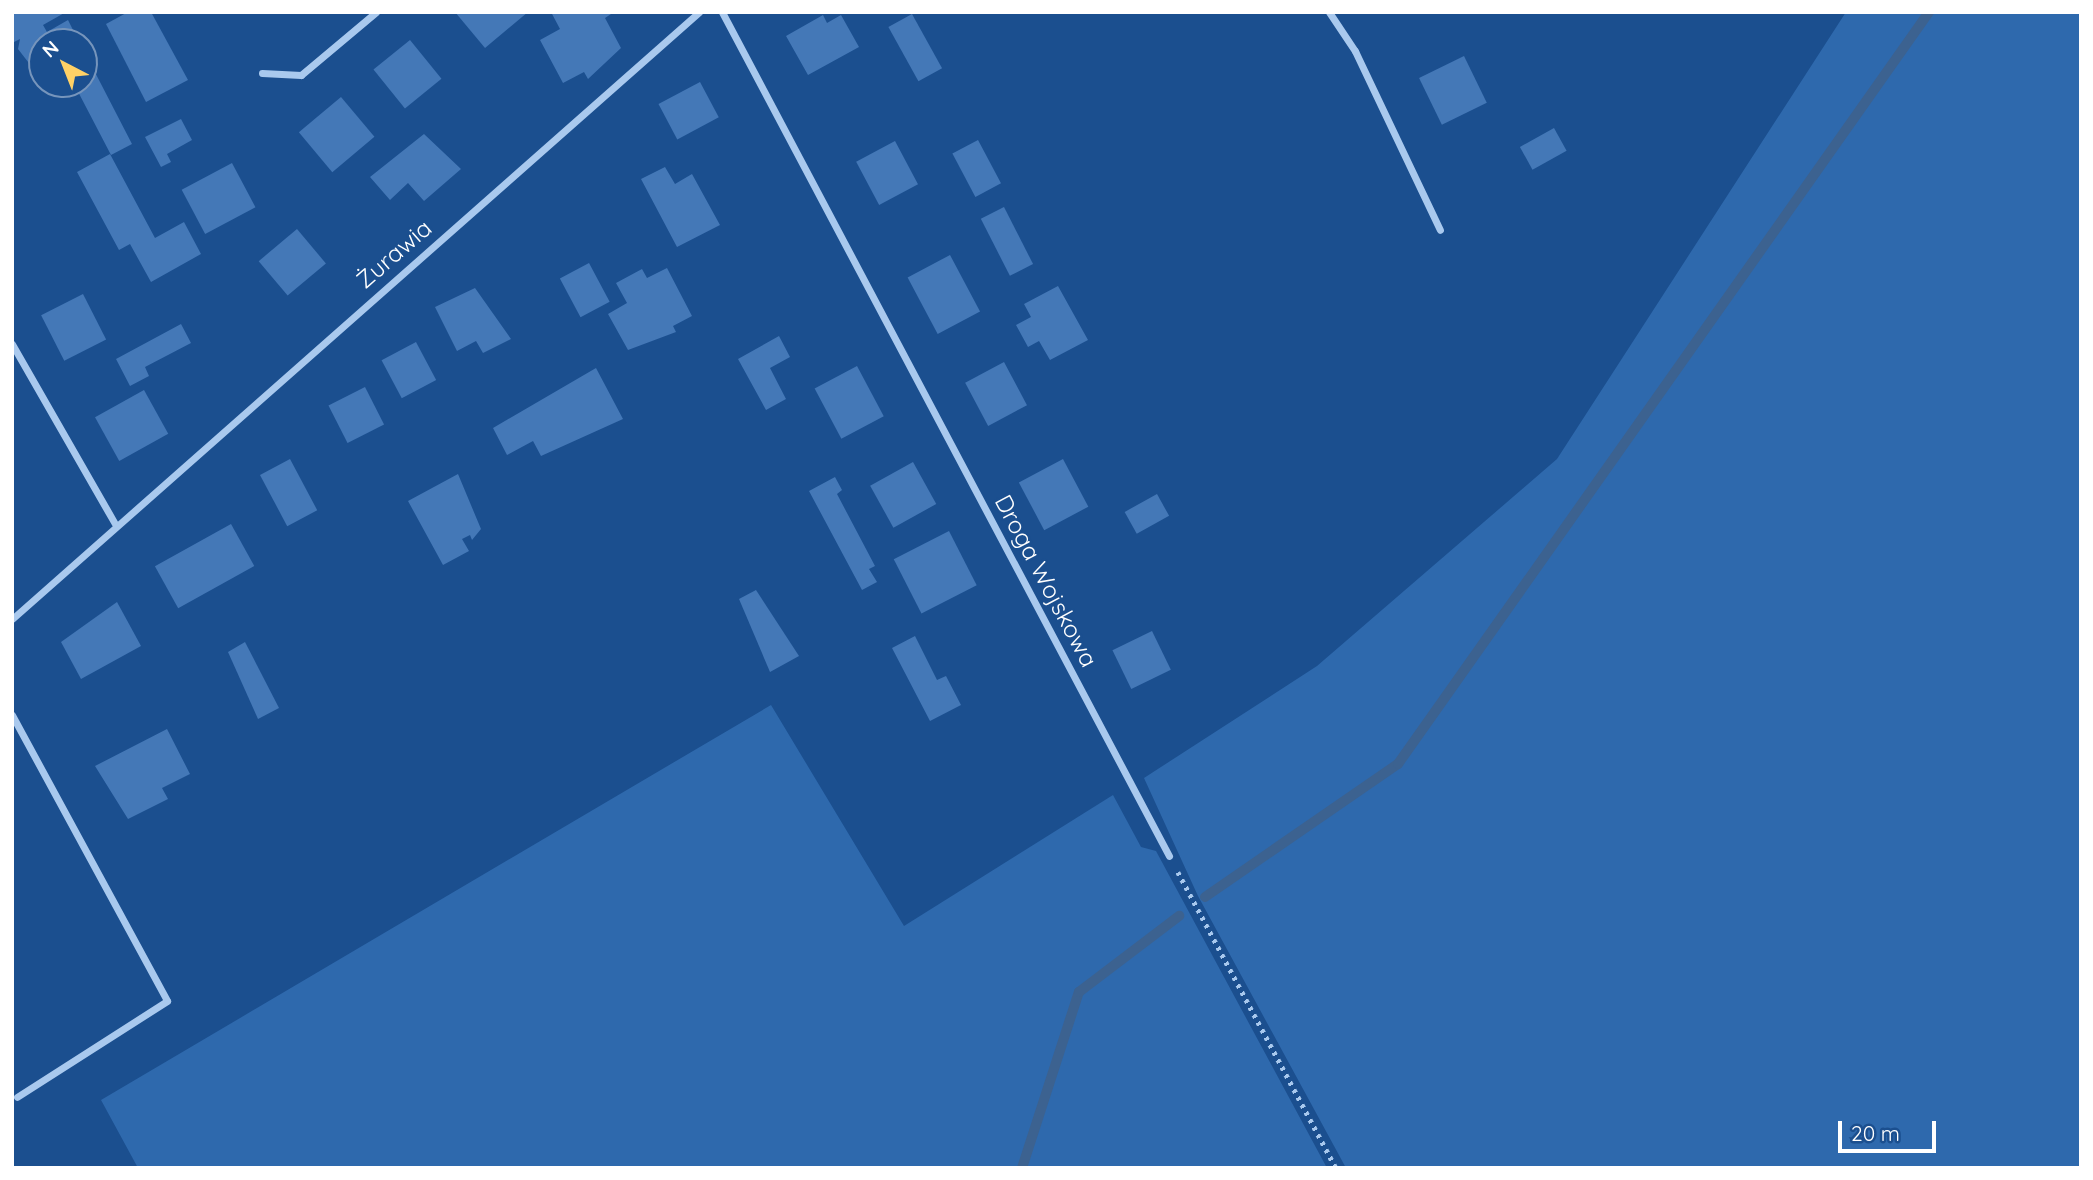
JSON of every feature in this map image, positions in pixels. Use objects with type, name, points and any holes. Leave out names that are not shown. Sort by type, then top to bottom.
[{"type":"street","points":[[262,73],[301,75],[376,12]]},
{"type":"street","name":"Żurawia","points":[[12,619],[68,575],[115,524],[699,12]]},
{"type":"street","name":"Droga Wojskowa","points":[[722,12],[1169,856]]},
{"type":"street","points":[[1329,12],[1355,51],[1440,230]]},
{"type":"street","points":[[12,344],[115,524]]},
{"type":"street","points":[[12,715],[167,1001],[17,1097]]},
{"type":"path","points":[[1169,856],[1336,1168]]},
{"type":"shaded area","points":[[1846,12],[2081,12],[2081,1168],[1346,1168],[1198,896],[1144,778],[1317,666],[1557,459]]},
{"type":"shaded area","points":[[771,705],[904,926],[1113,795],[1141,847],[1156,851],[1327,1168],[138,1168],[101,1100]]},
{"type":"building","points":[[66,12],[43,25],[45,28],[28,28],[28,62],[18,49],[20,39],[12,43],[12,14]]},
{"type":"building","points":[[128,12],[151,12],[188,80],[146,102],[106,24]]},
{"type":"building","points":[[455,12],[528,12],[485,48]]},
{"type":"building","points":[[551,12],[614,12],[605,18],[621,48],[588,79],[584,72],[563,83],[540,40],[560,29]]},
{"type":"building","points":[[912,14],[942,68],[918,81],[888,27]]},
{"type":"building","points":[[823,15],[827,23],[841,15],[859,47],[808,75],[786,36]]},
{"type":"building","points":[[68,20],[72,28],[54,28]]},
{"type":"building","points":[[410,40],[441,79],[405,108],[373,70]]},
{"type":"building","points":[[1464,56],[1487,103],[1442,125],[1419,78]]},
{"type":"building","points":[[98,78],[132,144],[111,155],[81,98],[98,98]]},
{"type":"building","points":[[700,82],[719,117],[677,139],[659,104]]},
{"type":"building","points":[[341,97],[374,137],[332,172],[299,132]]},
{"type":"building","points":[[181,119],[192,140],[167,154],[171,162],[161,167],[145,137]]},
{"type":"building","points":[[1554,128],[1567,151],[1532,170],[1520,147]]},
{"type":"building","points":[[424,134],[461,169],[424,201],[408,183],[390,200],[370,177]]},
{"type":"building","points":[[978,140],[1001,183],[975,197],[952,154]]},
{"type":"building","points":[[895,141],[918,184],[879,205],[856,162]]},
{"type":"building","points":[[110,154],[155,238],[184,222],[201,254],[151,282],[130,244],[119,250],[77,172]]},
{"type":"building","points":[[232,163],[255,207],[205,234],[182,190]]},
{"type":"building","points":[[665,167],[675,184],[692,174],[720,225],[677,247],[641,179]]},
{"type":"building","points":[[1004,207],[1033,264],[1010,276],[981,219]]},
{"type":"building","points":[[297,229],[326,263],[288,296],[259,261]]},
{"type":"building","points":[[950,255],[980,312],[938,334],[908,278]]},
{"type":"building","points":[[589,263],[610,302],[581,317],[560,278]]},
{"type":"building","points":[[667,268],[692,316],[673,326],[676,332],[628,350],[608,314],[627,303],[616,283],[642,269],[647,278]]},
{"type":"building","points":[[1058,286],[1088,340],[1050,360],[1039,341],[1028,347],[1016,325],[1031,317],[1024,304]]},
{"type":"building","points":[[475,288],[511,339],[483,353],[476,341],[457,351],[435,307]]},
{"type":"building","points":[[83,294],[106,339],[64,361],[41,315]]},
{"type":"building","points":[[181,324],[191,343],[145,367],[149,376],[130,386],[116,359]]},
{"type":"building","points":[[779,336],[790,357],[770,368],[786,399],[766,410],[738,359]]},
{"type":"building","points":[[416,342],[436,380],[402,398],[382,360]]},
{"type":"building","points":[[1004,362],[1027,405],[988,426],[965,383]]},
{"type":"building","points":[[857,366],[884,416],[841,439],[815,389]]},
{"type":"building","points":[[596,368],[623,419],[541,456],[533,441],[507,455],[493,428]]},
{"type":"building","points":[[365,387],[384,424],[348,443],[328,406]]},
{"type":"building","points":[[144,390],[168,434],[119,461],[95,417]]},
{"type":"building","points":[[290,459],[317,510],[287,526],[260,475]]},
{"type":"building","points":[[1063,459],[1088,507],[1044,530],[1019,482]]},
{"type":"building","points":[[913,462],[936,504],[893,528],[870,486]]},
{"type":"building","points":[[458,474],[481,529],[472,540],[470,535],[462,539],[469,551],[443,565],[408,501]]},
{"type":"building","points":[[835,477],[842,490],[837,494],[875,566],[869,569],[877,582],[862,590],[809,491]]},
{"type":"building","points":[[1157,494],[1169,516],[1137,534],[1125,512]]},
{"type":"building","points":[[231,524],[254,566],[178,608],[155,566]]},
{"type":"building","points":[[949,531],[977,585],[921,613],[894,559]]},
{"type":"building","points":[[756,590],[799,656],[770,672],[739,599]]},
{"type":"building","points":[[117,602],[141,646],[81,679],[61,642]]},
{"type":"building","points":[[1152,631],[1171,670],[1131,689],[1112,650]]},
{"type":"building","points":[[915,636],[937,680],[946,676],[961,705],[930,721],[892,648]]},
{"type":"building","points":[[245,642],[279,708],[258,719],[228,652]]},
{"type":"building","points":[[167,729],[190,774],[162,788],[168,799],[128,819],[95,766]]},
{"type":"waterway","points":[[1205,897],[1398,764],[1929,12]]},
{"type":"waterway","points":[[1022,1168],[1079,992],[1179,916]]}]
